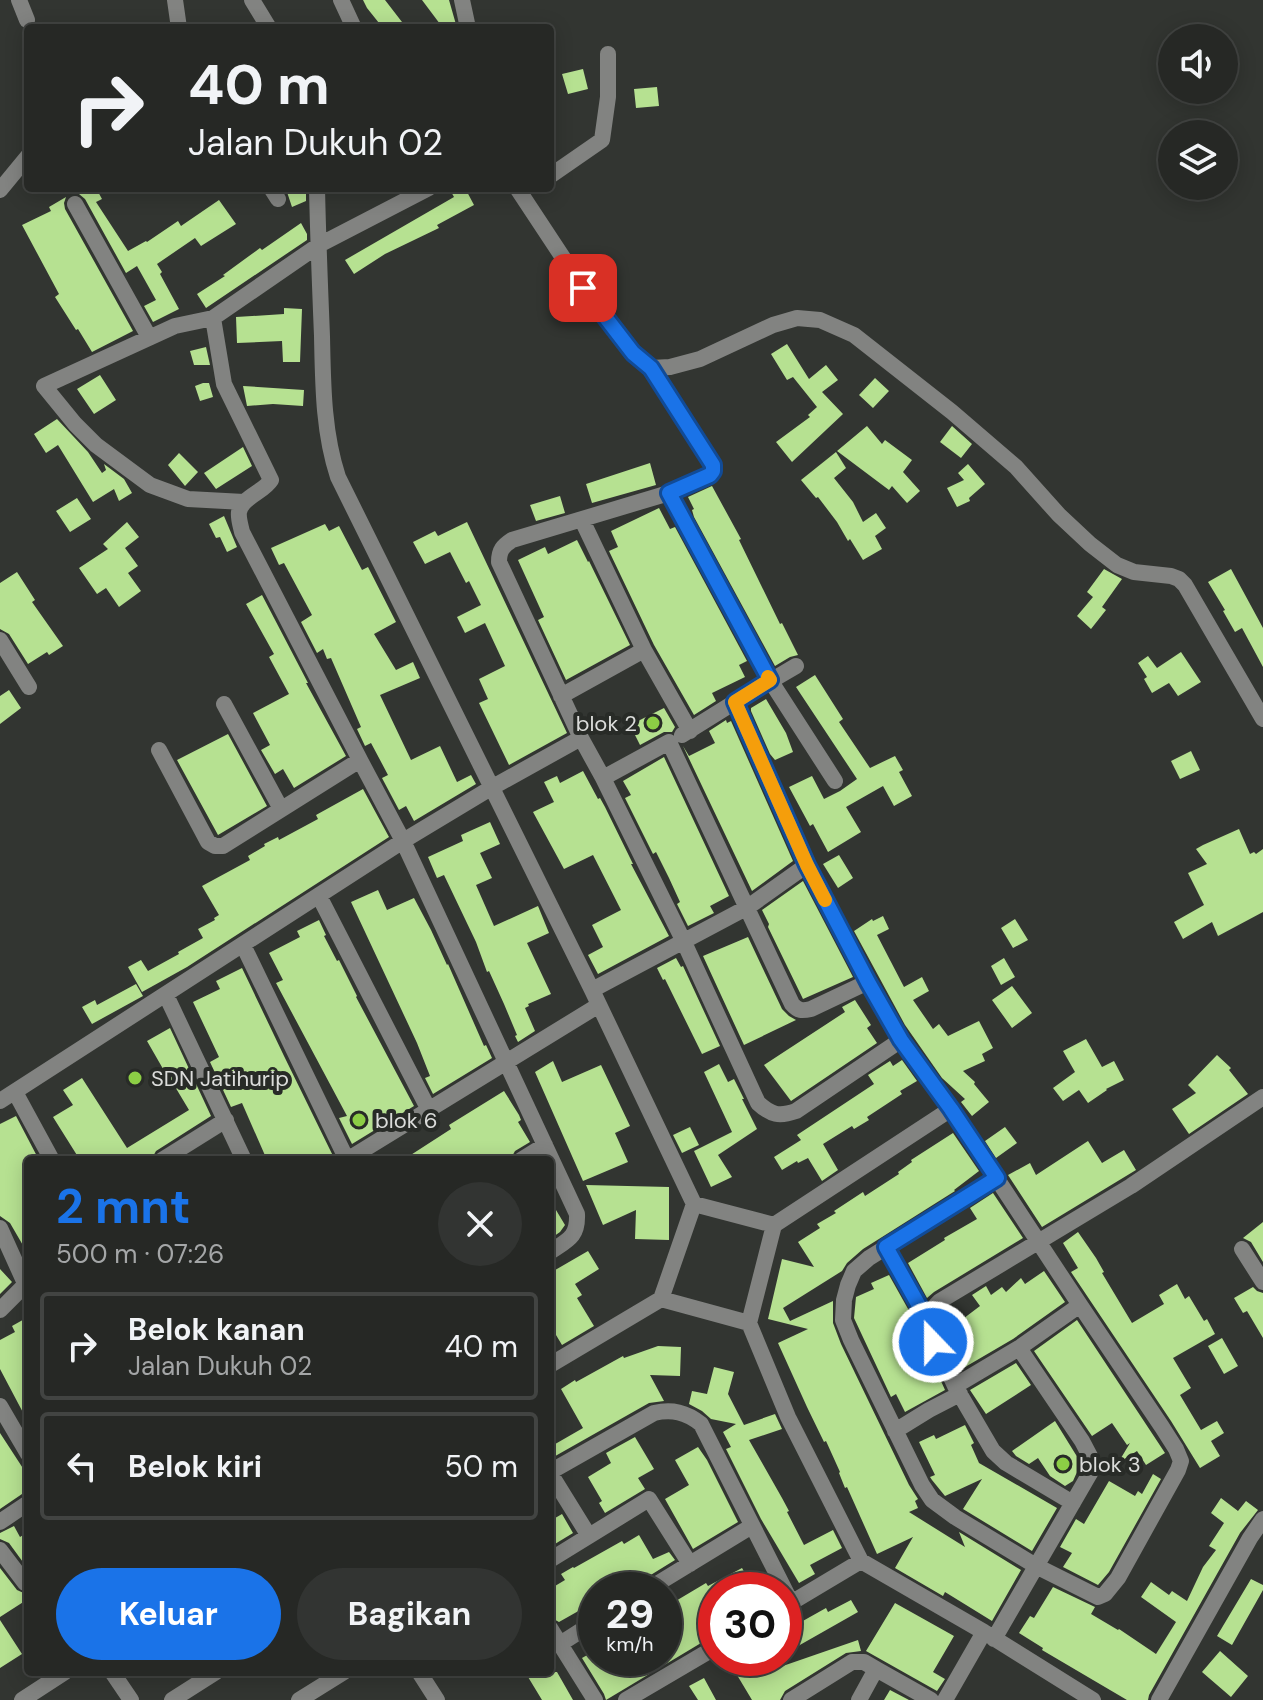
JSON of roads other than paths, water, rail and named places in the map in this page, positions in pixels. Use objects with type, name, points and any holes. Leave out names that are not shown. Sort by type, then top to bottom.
[{"type":"street","points":[[19,0],[27,20]]},
{"type":"street","points":[[175,0],[178,24]]},
{"type":"street","points":[[267,24],[255,4],[273,0]]},
{"type":"street","points":[[341,0],[353,24]]},
{"type":"street","points":[[462,0],[467,24]]},
{"type":"street","points":[[554,173],[602,140],[608,97],[608,54]]},
{"type":"street","points":[[0,190],[24,161]]},
{"type":"street","points":[[317,192],[323,375],[331,456],[345,491],[694,1204],[661,1299],[554,1363]]},
{"type":"street","points":[[244,502],[188,499],[150,485],[96,445],[44,386],[175,326],[213,318],[319,245],[421,192]]},
{"type":"street","points":[[524,192],[583,288],[633,353],[651,368],[713,465],[713,471],[669,493],[512,540],[503,547],[499,562],[581,738],[683,940],[758,1103],[769,1113],[778,1115],[796,1111],[901,1040]]},
{"type":"street","points":[[75,204],[149,337]]},
{"type":"street","points":[[213,318],[224,384],[271,480],[268,486],[244,502],[239,512],[242,532],[403,841],[550,1156]]},
{"type":"street","points":[[651,368],[670,367],[700,359],[773,325],[797,318],[820,320],[854,335],[1016,467],[1059,515],[1117,565],[1134,572],[1171,576],[1185,585],[1263,719]]},
{"type":"street","points":[[669,493],[770,680],[835,781]]},
{"type":"street","points":[[582,520],[644,650],[690,731]]},
{"type":"street","points":[[0,640],[29,687]]},
{"type":"street","points":[[561,696],[644,650]]},
{"type":"street","points":[[603,778],[690,731],[796,666]]},
{"type":"street","points":[[735,702],[807,865],[901,1040],[951,1109],[1040,1242],[1162,1427],[1181,1461],[1118,1578],[1105,1594],[1098,1597],[1036,1566],[932,1500],[895,1431],[843,1320],[844,1300],[854,1271],[869,1258],[997,1178]]},
{"type":"street","points":[[224,704],[281,809]]},
{"type":"street","points":[[49,1156],[8,1096],[403,841],[581,738]]},
{"type":"street","points":[[669,742],[792,1004],[797,1010],[811,1009],[868,982]]},
{"type":"street","points":[[159,750],[208,842],[215,846],[223,846],[360,760]]},
{"type":"street","points":[[354,1156],[506,1062],[683,940],[748,907],[807,865]]},
{"type":"street","points":[[319,896],[429,1110]]},
{"type":"street","points":[[243,945],[345,1156]]},
{"type":"street","points":[[166,995],[242,1156]]},
{"type":"street","points":[[927,1320],[940,1301],[1131,1186],[1263,1097]]},
{"type":"street","points":[[951,1109],[774,1225],[749,1323],[788,1417],[861,1561],[1093,1700]]},
{"type":"street","points":[[168,1156],[226,1120]]},
{"type":"street","points":[[527,1156],[545,1145]]},
{"type":"street","points":[[554,1164],[577,1214],[578,1227],[571,1238],[554,1249]]},
{"type":"street","points":[[694,1204],[774,1225]]},
{"type":"street","points":[[0,1228],[24,1280]]},
{"type":"street","points":[[886,1247],[927,1320],[933,1342],[958,1390],[993,1451],[1006,1463],[1073,1503]]},
{"type":"street","points":[[1242,1249],[1263,1282]]},
{"type":"street","points":[[0,1310],[24,1290]]},
{"type":"street","points":[[661,1299],[749,1323]]},
{"type":"street","points":[[895,1431],[1080,1305]]},
{"type":"street","points":[[945,1700],[1036,1566],[1093,1468],[1082,1441],[1019,1348]]},
{"type":"street","points":[[0,1406],[24,1447]]},
{"type":"street","points":[[554,1471],[654,1413],[667,1410],[680,1412],[701,1424],[773,1572]]},
{"type":"street","points":[[554,1479],[589,1536]]},
{"type":"street","points":[[554,1558],[649,1499],[690,1564]]},
{"type":"street","points":[[0,1522],[24,1506]]},
{"type":"street","points":[[1159,1700],[1263,1519]]},
{"type":"street","points":[[677,1572],[752,1526]]},
{"type":"street","points":[[0,1550],[24,1582]]},
{"type":"street","points":[[802,1596],[861,1561]]},
{"type":"street","points":[[560,1644],[578,1632]]},
{"type":"street","points":[[554,1634],[595,1700]]},
{"type":"street","points":[[626,1700],[698,1658]]},
{"type":"street","points":[[791,1700],[852,1662],[864,1662],[931,1700]]},
{"type":"street","points":[[859,1700],[876,1669]]},
{"type":"street","points":[[22,1700],[46,1694],[62,1676]]},
{"type":"street","points":[[115,1676],[131,1700]]},
{"type":"street","points":[[172,1700],[210,1676]]},
{"type":"street","points":[[299,1700],[338,1676]]},
{"type":"street","points":[[421,1676],[431,1698]]},
{"type":"place","name":"blok 2","points":[[653,723]]},
{"type":"place","name":"SDN Jatihurip","points":[[135,1078]]},
{"type":"place","name":"blok 6","points":[[359,1120]]},
{"type":"place","name":"blok 3","points":[[1063,1464]]}]
